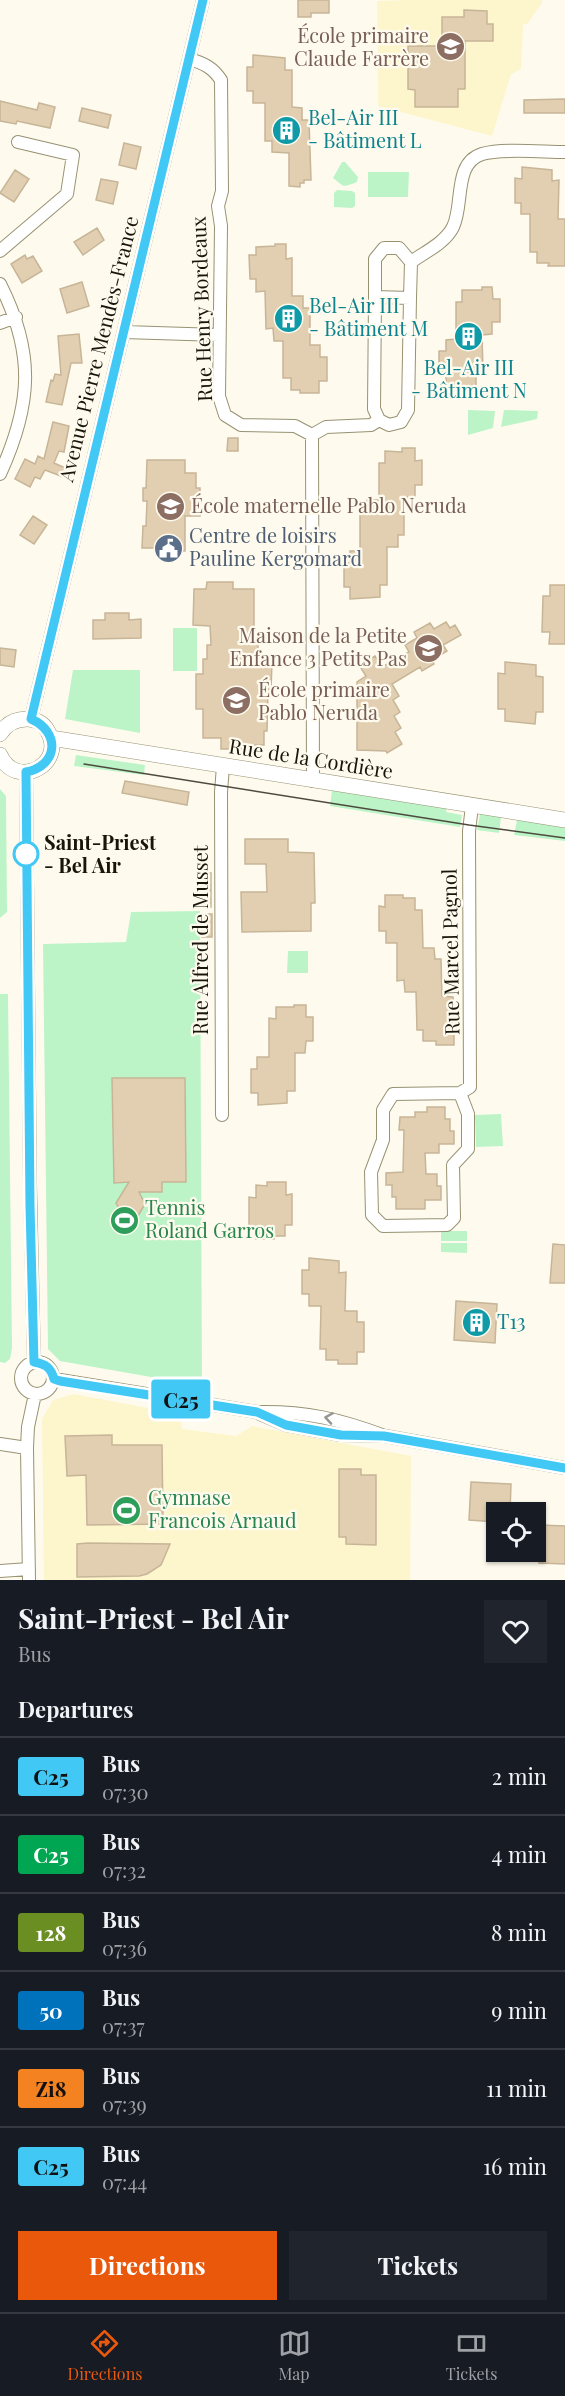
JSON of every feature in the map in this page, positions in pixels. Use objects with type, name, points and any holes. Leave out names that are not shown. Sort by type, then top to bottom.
[{"type":"street","name":"Avenue Pierre Mendès-France","points":[[31,719],[203,0]]},
{"type":"street","name":"Rue Henry Bordeaux","points":[[189,59],[204,62],[222,80],[222,191],[218,206],[221,226],[219,396],[225,415],[241,425],[295,426],[312,435]]},
{"type":"street","points":[[0,251],[67,194],[73,155],[18,142]]},
{"type":"street","points":[[411,262],[447,237],[454,225],[461,184],[467,165],[481,154],[565,152]]},
{"type":"street","points":[[384,248],[399,248],[411,262],[408,410],[401,422],[389,425],[379,420],[374,409],[375,259],[384,248]]},
{"type":"street","points":[[0,284],[16,317],[24,350],[26,386],[22,417],[0,474]]},
{"type":"street","points":[[375,297],[410,298]]},
{"type":"street","points":[[0,323],[16,317]]},
{"type":"street","points":[[124,332],[219,335]]},
{"type":"street","points":[[313,781],[312,435],[326,427],[371,426],[379,420]]},
{"type":"street","points":[[0,734],[4,728],[16,720],[31,719],[45,727],[51,738],[50,756],[42,766],[26,772],[14,770],[0,755]]},
{"type":"street","name":"Rue de la Cordière","points":[[51,738],[565,820]]},
{"type":"street","name":"Rue Alfred de Musset","points":[[222,1115],[221,792],[223,766]]},
{"type":"street","points":[[26,772],[30,1206],[34,1362]]},
{"type":"street","name":"Rue Marcel Pagnol","points":[[460,1093],[470,1087],[471,1076],[469,831],[472,806]]},
{"type":"street","points":[[460,1093],[468,1114],[468,1149],[453,1165],[454,1218],[447,1225],[383,1226],[372,1215],[371,1172],[383,1140],[383,1110],[393,1094],[460,1093]]},
{"type":"street","points":[[34,1362],[44,1364],[51,1370],[54,1379],[51,1388],[44,1393],[35,1394],[28,1391],[22,1384],[21,1376],[24,1369],[34,1362]]},
{"type":"street","points":[[54,1379],[257,1412],[286,1425],[341,1435],[384,1436],[565,1468]]},
{"type":"street","points":[[0,1571],[29,1575],[27,1448],[28,1427],[35,1394]]},
{"type":"street","points":[[0,1444],[27,1448]]},
{"type":"shaded area","name":"École primaire Claude Farrère","points":[[542,0],[527,24],[523,24],[521,69],[511,74],[492,136],[378,106],[377,1]]},
{"type":"shaded area","points":[[74,1394],[179,1414],[182,1429],[236,1436],[252,1426],[411,1456],[410,1580],[44,1580],[42,1419],[53,1400]]},
{"type":"green space","points":[[342,162],[345,162],[358,177],[357,182],[344,186],[333,178]]},
{"type":"green space","points":[[368,172],[409,172],[408,197],[368,197]]},
{"type":"green space","points":[[337,190],[355,193],[355,206],[352,208],[334,207],[334,193]]},
{"type":"green space","points":[[468,410],[495,411],[493,428],[468,435]]},
{"type":"green space","points":[[504,410],[538,411],[537,419],[501,427]]},
{"type":"green space","points":[[173,628],[197,628],[197,671],[173,671]]},
{"type":"green space","points":[[73,670],[140,670],[140,733],[65,719]]},
{"type":"green space","points":[[76,755],[145,765],[144,775],[74,766]]},
{"type":"green space","points":[[0,789],[6,796],[7,912],[0,918]]},
{"type":"green space","points":[[332,790],[447,808],[446,812],[462,815],[460,827],[330,806]]},
{"type":"green space","points":[[480,814],[501,817],[499,833],[477,830]]},
{"type":"green space","points":[[517,820],[565,826],[565,841],[514,835]]},
{"type":"green space","name":"Tennis Roland Garros","points":[[200,911],[202,1386],[60,1361],[48,1349],[43,944],[126,942],[131,912]]},
{"type":"green space","points":[[288,951],[308,951],[308,973],[287,973]]},
{"type":"green space","points":[[0,994],[8,994],[12,1348],[10,1359],[5,1363],[0,1362]]},
{"type":"green space","points":[[501,1114],[503,1146],[476,1147],[475,1115]]},
{"type":"green space","points":[[441,1231],[467,1231],[467,1241],[441,1241]]},
{"type":"green space","points":[[441,1243],[467,1243],[467,1253],[441,1252]]},
{"type":"building","points":[[298,0],[329,0],[329,13],[311,13],[311,17],[298,17]]},
{"type":"building","points":[[464,10],[487,11],[487,24],[493,24],[493,41],[465,41],[465,89],[458,89],[458,107],[415,107],[415,90],[408,89],[408,46],[442,46],[442,17],[464,17]]},
{"type":"building","name":"Bel-Air III - Bâtiment L","points":[[253,55],[285,58],[285,70],[292,70],[292,107],[302,108],[302,120],[309,120],[311,180],[304,180],[304,183],[300,183],[300,187],[289,186],[289,153],[272,152],[272,141],[265,141],[265,103],[253,103],[253,91],[247,91],[247,67],[253,67]]},
{"type":"building","points":[[565,99],[565,113],[524,113],[524,100]]},
{"type":"building","points":[[0,101],[37,110],[39,103],[55,107],[50,128],[17,121],[16,124],[0,121]]},
{"type":"building","points":[[82,108],[111,115],[108,128],[79,121]]},
{"type":"building","points":[[124,143],[141,147],[136,169],[119,165]]},
{"type":"building","points":[[522,167],[552,170],[552,181],[559,180],[558,219],[565,219],[565,266],[548,266],[549,263],[537,263],[537,252],[530,252],[530,214],[521,214],[521,203],[515,203],[515,178],[522,179]]},
{"type":"building","points":[[15,170],[29,179],[14,202],[0,193]]},
{"type":"building","points":[[101,179],[118,182],[113,204],[96,200]]},
{"type":"building","points":[[97,228],[104,240],[83,255],[74,242]]},
{"type":"building","name":"Bel-Air III - Bâtiment M","points":[[275,244],[286,244],[286,259],[292,258],[292,296],[303,296],[303,308],[310,308],[310,345],[320,345],[320,357],[327,357],[327,381],[319,381],[319,393],[300,393],[300,390],[291,390],[291,378],[283,378],[283,341],[274,341],[273,328],[266,329],[265,291],[256,292],[256,279],[250,279],[249,255],[256,255],[256,247],[275,246]]},
{"type":"building","points":[[25,255],[27,259],[33,256],[42,271],[22,283],[11,264]]},
{"type":"building","points":[[82,282],[89,306],[67,313],[60,289]]},
{"type":"building","name":"Bel-Air III - Bâtiment N","points":[[482,287],[492,287],[493,299],[500,299],[500,322],[492,322],[492,334],[482,335],[483,372],[476,372],[476,386],[446,384],[446,375],[439,375],[439,351],[446,351],[446,340],[456,339],[456,302],[462,302],[462,290],[482,290]]},
{"type":"building","points":[[79,334],[82,363],[71,363],[62,405],[46,402],[51,380],[53,381],[55,374],[61,375],[58,336]]},
{"type":"building","points":[[53,422],[69,426],[64,452],[59,451],[54,463],[70,470],[66,478],[45,470],[40,479],[35,477],[30,487],[15,479],[25,459],[35,464],[38,456],[44,459]]},
{"type":"building","points":[[228,438],[238,438],[238,451],[227,451]]},
{"type":"building","points":[[402,448],[415,448],[415,461],[422,460],[422,485],[415,485],[415,497],[404,497],[404,535],[398,535],[398,547],[387,547],[387,585],[380,585],[380,597],[350,599],[350,587],[344,587],[344,562],[350,563],[350,551],[360,551],[360,512],[367,512],[367,500],[379,500],[379,463],[385,463],[385,451],[402,452]]},
{"type":"building","points":[[147,460],[185,460],[185,473],[196,473],[196,488],[200,488],[200,516],[185,516],[185,551],[170,551],[170,555],[156,555],[156,548],[142,548],[143,526],[146,526],[147,501],[143,501],[143,488],[146,488]]},
{"type":"building","points":[[33,516],[47,525],[34,544],[20,535]]},
{"type":"building","points":[[207,582],[233,582],[233,589],[254,589],[254,635],[258,635],[258,663],[272,663],[264,745],[247,745],[247,749],[221,749],[221,738],[203,738],[203,709],[196,709],[196,674],[203,674],[203,659],[207,659],[207,645],[211,645],[210,626],[193,625],[194,589],[206,589]]},
{"type":"building","points":[[550,585],[565,585],[565,644],[549,644],[550,632],[542,632],[543,596],[550,596]]},
{"type":"building","points":[[105,613],[129,613],[129,620],[141,619],[141,638],[93,639],[93,620],[105,620]]},
{"type":"building","points":[[446,622],[450,628],[455,625],[461,635],[443,645],[447,651],[432,660],[434,664],[422,671],[420,667],[392,684],[399,696],[393,700],[400,712],[394,716],[401,728],[395,732],[402,744],[387,753],[386,751],[357,750],[357,682],[366,676],[359,665],[375,656],[382,667],[409,652],[405,645],[417,638],[414,632],[430,623],[434,629]]},
{"type":"building","points":[[0,648],[16,650],[14,667],[0,665]]},
{"type":"building","points":[[505,662],[536,665],[536,676],[543,677],[543,712],[536,712],[535,724],[505,721],[505,709],[498,709],[498,673],[505,674]]},
{"type":"building","points":[[125,781],[189,792],[187,805],[122,793]]},
{"type":"building","points":[[245,839],[288,839],[288,852],[314,853],[315,903],[311,903],[311,931],[242,932],[241,892],[267,892],[266,864],[245,864]]},
{"type":"building","points":[[201,873],[211,873],[211,907],[201,907]]},
{"type":"building","points":[[385,895],[415,898],[415,910],[422,910],[423,948],[434,948],[435,959],[441,959],[442,996],[453,997],[454,1008],[460,1008],[460,1033],[454,1033],[454,1045],[436,1045],[436,1041],[423,1041],[423,1030],[417,1030],[416,992],[405,992],[404,980],[397,981],[397,943],[386,943],[386,931],[379,931],[379,906],[385,907]]},
{"type":"building","points":[[202,914],[212,914],[212,937],[202,937]]},
{"type":"building","points":[[294,1005],[306,1005],[306,1017],[313,1017],[313,1041],[306,1041],[305,1053],[295,1053],[295,1091],[287,1091],[287,1103],[258,1105],[258,1093],[251,1093],[251,1069],[257,1069],[257,1057],[269,1057],[269,1018],[276,1019],[276,1007],[294,1007]]},
{"type":"building","points":[[112,1078],[185,1078],[186,1182],[162,1182],[162,1192],[139,1192],[145,1204],[138,1216],[123,1216],[116,1203],[129,1182],[114,1183]]},
{"type":"building","points":[[427,1107],[445,1107],[445,1119],[450,1119],[450,1131],[454,1131],[454,1144],[439,1144],[439,1153],[425,1153],[426,1174],[437,1174],[437,1186],[441,1186],[441,1200],[425,1200],[425,1209],[396,1209],[396,1197],[392,1197],[392,1185],[386,1185],[386,1173],[403,1172],[404,1130],[399,1130],[400,1117],[415,1117],[415,1112],[427,1112]]},
{"type":"building","points":[[267,1182],[286,1182],[286,1195],[292,1194],[292,1225],[285,1225],[285,1236],[274,1236],[274,1239],[256,1239],[256,1227],[249,1228],[249,1197],[256,1198],[256,1185],[267,1186]]},
{"type":"building","points":[[553,1244],[565,1245],[565,1283],[550,1283]]},
{"type":"building","points":[[309,1258],[339,1261],[339,1273],[346,1272],[345,1311],[357,1311],[357,1322],[364,1322],[364,1352],[357,1352],[357,1364],[338,1364],[338,1360],[326,1360],[326,1349],[320,1349],[321,1306],[309,1306],[309,1294],[302,1294],[302,1270],[309,1270]]},
{"type":"building","name":"T13","points":[[456,1301],[497,1304],[495,1343],[454,1340]]},
{"type":"building","name":"Gymnase Francois Arnaud","points":[[112,1435],[112,1445],[162,1445],[163,1524],[87,1525],[86,1475],[67,1476],[65,1436]]},
{"type":"building","points":[[339,1469],[361,1469],[361,1475],[376,1475],[376,1545],[346,1544],[346,1537],[339,1537]]},
{"type":"building","points":[[471,1482],[511,1484],[510,1502],[486,1502],[486,1521],[469,1520]]},
{"type":"building","points":[[546,1525],[565,1526],[565,1564],[539,1563],[546,1562]]},
{"type":"building","points":[[77,1544],[170,1544],[161,1565],[147,1574],[77,1577]]},
{"type":"tram line","points":[[84,764],[565,838]]},
{"type":"bus line","name":"C25","points":[[203,0],[31,719],[45,727],[51,738],[52,748],[50,756],[42,766],[34,771],[26,772],[30,1206],[34,1362],[44,1364],[51,1370],[54,1379],[60,1381],[257,1412],[286,1425],[341,1435],[384,1436],[565,1468]]},
{"type":"place","name":"École primaire Claude Farrère","points":[[450,47]]},
{"type":"place","name":"Bel-Air III - Bâtiment L","points":[[287,130]]},
{"type":"place","name":"Bel-Air III - Bâtiment M","points":[[288,318]]},
{"type":"place","name":"Bel-Air III - Bâtiment N","points":[[469,337]]},
{"type":"place","name":"École maternelle Pablo Neruda","points":[[170,506]]},
{"type":"place","name":"Centre de loisirs Pauline Kergomard","points":[[168,548]]},
{"type":"place","name":"Maison de la Petite Enfance 3 Petits Pas","points":[[428,648]]},
{"type":"place","name":"École primaire Pablo Neruda","points":[[237,701]]},
{"type":"place","name":"Saint-Priest - Bel Air","points":[[26,854]]},
{"type":"place","name":"Tennis Roland Garros","points":[[124,1220]]},
{"type":"place","name":"T13","points":[[476,1322]]},
{"type":"place","name":"Gymnase Francois Arnaud","points":[[127,1510]]}]
